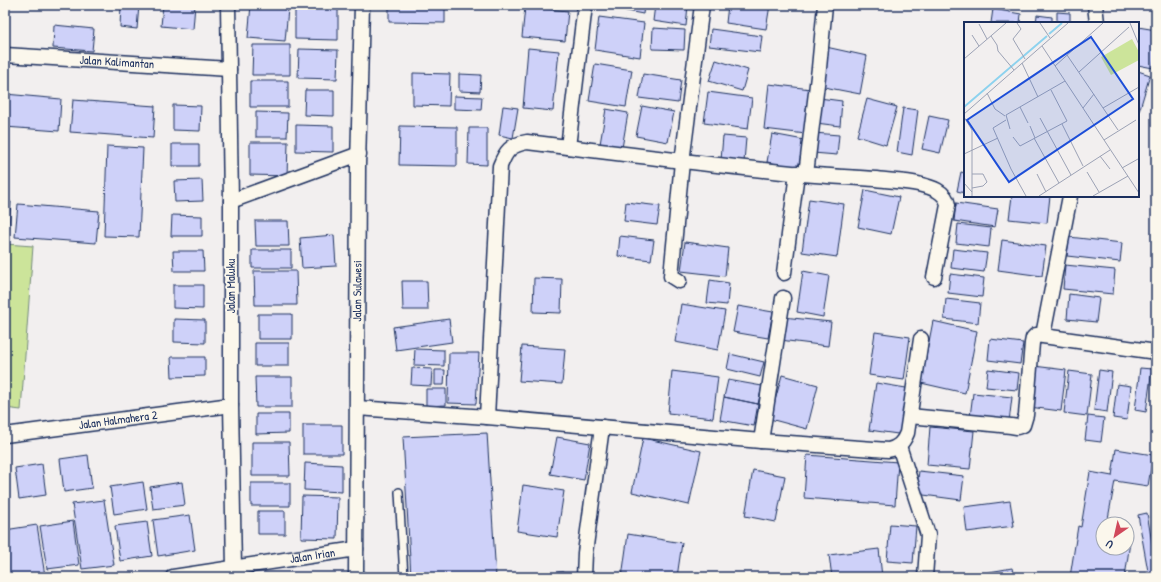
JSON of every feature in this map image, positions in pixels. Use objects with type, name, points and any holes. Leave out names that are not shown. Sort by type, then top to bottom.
[{"type":"street","name":"Jalan Maluku","points":[[228,5],[231,201],[231,405],[234,568]]},
{"type":"street","name":"Jalan Sulawesi","points":[[356,577],[358,154],[362,5]]},
{"type":"street","points":[[568,147],[585,5]]},
{"type":"street","points":[[679,281],[672,276],[682,162],[702,5]]},
{"type":"street","points":[[784,273],[819,68],[824,5]]},
{"type":"street","points":[[1095,5],[1097,22]]},
{"type":"street","name":"Jalan Kalimantan","points":[[5,55],[229,69]]},
{"type":"street","points":[[487,417],[500,166],[506,152],[516,144],[527,142],[682,162],[802,174],[900,181],[922,185],[942,193],[946,197],[948,205],[934,277]]},
{"type":"street","points":[[231,201],[358,154]]},
{"type":"street","points":[[1043,335],[1070,197]]},
{"type":"street","points":[[761,441],[783,298]]},
{"type":"street","points":[[910,416],[1017,427],[1023,425],[1026,416],[1033,339],[1036,335],[1156,352]]},
{"type":"street","points":[[357,408],[487,417],[761,441],[882,450],[892,449],[899,446],[905,438],[910,416],[921,339]]},
{"type":"street","name":"Jalan Halmahera 2","points":[[5,435],[231,405]]},
{"type":"street","points":[[584,577],[585,553],[602,427]]},
{"type":"street","points":[[899,446],[928,536],[925,577]]},
{"type":"street","name":"Jalan Irian","points":[[173,577],[356,549]]},
{"type":"lane","points":[[399,492],[404,577]]},
{"type":"green space","points":[[5,244],[33,246],[21,410],[5,408]]},
{"type":"building","points":[[121,5],[139,5],[137,29],[120,27]]},
{"type":"building","points":[[163,5],[195,5],[193,29],[161,26]]},
{"type":"building","points":[[251,5],[288,9],[285,41],[248,38]]},
{"type":"building","points":[[295,5],[338,5],[338,40],[295,39]]},
{"type":"building","points":[[389,5],[445,5],[445,23],[389,22]]},
{"type":"building","points":[[596,5],[644,5],[643,14]]},
{"type":"building","points":[[655,5],[688,5],[686,26],[653,21]]},
{"type":"building","points":[[728,5],[770,5],[766,29],[726,23]]},
{"type":"building","points":[[525,7],[568,11],[565,41],[522,37]]},
{"type":"building","points":[[993,9],[1021,14],[1020,22],[991,22]]},
{"type":"building","points":[[1057,12],[1070,13],[1070,22],[1057,22]]},
{"type":"building","points":[[1037,15],[1052,17],[1052,22],[1036,22]]},
{"type":"building","points":[[599,17],[644,23],[640,57],[595,50]]},
{"type":"building","points":[[54,25],[94,29],[92,51],[53,48]]},
{"type":"building","points":[[1139,27],[1156,30],[1156,50],[1153,68],[1139,65]]},
{"type":"building","points":[[653,28],[685,30],[684,50],[652,49]]},
{"type":"building","points":[[711,29],[762,36],[760,52],[709,46]]},
{"type":"building","points":[[253,45],[290,45],[290,75],[252,75]]},
{"type":"building","points":[[826,47],[867,56],[860,94],[819,86]]},
{"type":"building","points":[[528,48],[559,51],[553,111],[523,108]]},
{"type":"building","points":[[299,49],[338,50],[337,79],[298,78]]},
{"type":"building","points":[[716,60],[748,70],[742,91],[709,81]]},
{"type":"building","points":[[595,64],[632,70],[626,107],[589,101]]},
{"type":"building","points":[[1139,71],[1150,75],[1139,112]]},
{"type":"building","points":[[413,73],[450,74],[449,106],[413,105]]},
{"type":"building","points":[[459,74],[481,75],[480,92],[459,91]]},
{"type":"building","points":[[643,74],[681,80],[678,103],[639,98]]},
{"type":"building","points":[[250,81],[288,81],[288,107],[250,107]]},
{"type":"building","points":[[769,84],[811,89],[806,134],[764,129]]},
{"type":"building","points":[[305,90],[334,90],[334,116],[304,115]]},
{"type":"building","points":[[708,92],[752,98],[748,129],[704,123]]},
{"type":"building","points":[[5,94],[61,99],[59,131],[5,127]]},
{"type":"building","points":[[454,96],[482,97],[481,110],[454,109]]},
{"type":"building","points":[[819,98],[842,101],[840,126],[816,123]]},
{"type":"building","points":[[867,99],[897,107],[886,145],[857,136]]},
{"type":"building","points":[[73,100],[155,106],[153,138],[70,132]]},
{"type":"building","points":[[173,105],[201,106],[200,131],[173,130]]},
{"type":"building","points":[[503,106],[518,108],[513,138],[499,135]]},
{"type":"building","points":[[642,106],[674,112],[668,142],[636,136]]},
{"type":"building","points":[[903,108],[918,110],[912,155],[897,152]]},
{"type":"building","points":[[606,109],[628,113],[622,148],[600,144]]},
{"type":"building","points":[[256,112],[288,113],[287,137],[256,137]]},
{"type":"building","points":[[929,116],[948,120],[940,153],[922,149]]},
{"type":"building","points":[[296,125],[333,126],[333,152],[296,151]]},
{"type":"building","points":[[400,126],[457,127],[457,166],[399,165]]},
{"type":"building","points":[[469,128],[487,128],[487,165],[468,164]]},
{"type":"building","points":[[814,133],[839,135],[837,155],[813,153]]},
{"type":"building","points":[[772,134],[804,140],[798,168],[767,162]]},
{"type":"building","points":[[723,136],[746,138],[744,162],[721,160]]},
{"type":"building","points":[[250,142],[288,142],[287,176],[250,175]]},
{"type":"building","points":[[172,144],[199,144],[199,166],[172,166]]},
{"type":"building","points":[[107,146],[143,148],[139,237],[104,236]]},
{"type":"building","points":[[961,172],[964,173],[964,193],[957,191]]},
{"type":"building","points":[[202,180],[203,201],[175,202],[174,181]]},
{"type":"building","points":[[865,190],[899,197],[891,234],[858,227]]},
{"type":"building","points":[[1012,197],[1050,197],[1047,223],[1009,219]]},
{"type":"building","points":[[809,199],[844,204],[837,257],[802,252]]},
{"type":"building","points":[[5,201],[11,202],[8,239],[5,239]]},
{"type":"building","points":[[626,202],[660,206],[657,225],[624,221]]},
{"type":"building","points":[[956,203],[998,209],[995,227],[954,221]]},
{"type":"building","points":[[18,204],[99,211],[96,243],[15,237]]},
{"type":"building","points":[[172,215],[202,216],[202,236],[171,236]]},
{"type":"building","points":[[255,221],[288,221],[289,246],[256,246]]},
{"type":"building","points":[[958,224],[991,228],[989,247],[956,243]]},
{"type":"building","points":[[334,235],[336,266],[302,268],[300,238]]},
{"type":"building","points":[[620,236],[654,240],[651,260],[618,256]]},
{"type":"building","points":[[1069,237],[1122,243],[1120,262],[1067,256]]},
{"type":"building","points":[[1002,240],[1046,246],[1042,276],[998,270]]},
{"type":"building","points":[[685,242],[728,248],[725,276],[681,271]]},
{"type":"building","points":[[953,249],[987,253],[984,272],[951,268]]},
{"type":"building","points":[[252,250],[291,250],[291,268],[252,268]]},
{"type":"building","points":[[173,251],[203,251],[204,271],[174,271]]},
{"type":"building","points":[[1065,265],[1115,270],[1113,294],[1063,289]]},
{"type":"building","points":[[254,271],[296,271],[297,305],[255,305]]},
{"type":"building","points":[[803,271],[829,276],[823,317],[797,312]]},
{"type":"building","points":[[950,274],[984,278],[982,297],[948,293]]},
{"type":"building","points":[[534,278],[562,279],[561,313],[533,312]]},
{"type":"building","points":[[710,280],[729,283],[727,305],[707,303]]},
{"type":"building","points":[[402,281],[427,281],[428,310],[403,310]]},
{"type":"building","points":[[173,285],[203,285],[203,309],[173,308]]},
{"type":"building","points":[[1069,294],[1099,298],[1096,322],[1067,319]]},
{"type":"building","points":[[946,299],[980,303],[978,323],[944,319]]},
{"type":"building","points":[[681,304],[725,311],[718,350],[675,342]]},
{"type":"building","points":[[738,306],[773,312],[768,338],[733,332]]},
{"type":"building","points":[[258,314],[292,314],[292,339],[258,339]]},
{"type":"building","points":[[783,317],[831,322],[828,346],[780,340]]},
{"type":"building","points":[[174,319],[205,320],[205,343],[174,342]]},
{"type":"building","points":[[449,319],[452,342],[396,350],[393,327]]},
{"type":"building","points":[[933,321],[977,331],[965,393],[921,383]]},
{"type":"building","points":[[875,332],[910,337],[904,380],[869,375]]},
{"type":"building","points":[[990,339],[1023,343],[1020,364],[988,360]]},
{"type":"building","points":[[255,343],[289,343],[289,366],[255,366]]},
{"type":"building","points":[[522,346],[565,349],[562,384],[519,381]]},
{"type":"building","points":[[415,349],[444,350],[444,366],[414,365]]},
{"type":"building","points":[[449,353],[479,353],[476,404],[448,403]]},
{"type":"building","points":[[730,354],[764,362],[760,377],[727,369]]},
{"type":"building","points":[[171,357],[205,357],[205,376],[172,377]]},
{"type":"building","points":[[1034,366],[1066,370],[1061,411],[1029,407]]},
{"type":"building","points":[[412,368],[432,369],[431,386],[411,385]]},
{"type":"building","points":[[1140,368],[1152,369],[1146,412],[1135,410]]},
{"type":"building","points":[[988,369],[1019,373],[1017,390],[986,387]]},
{"type":"building","points":[[435,370],[445,370],[444,385],[435,385]]},
{"type":"building","points":[[1099,370],[1112,372],[1107,412],[1094,410]]},
{"type":"building","points":[[672,371],[718,377],[713,418],[668,413]]},
{"type":"building","points":[[1069,371],[1092,374],[1087,416],[1064,413]]},
{"type":"building","points":[[782,375],[818,385],[807,429],[770,419]]},
{"type":"building","points":[[255,377],[292,377],[292,407],[256,407]]},
{"type":"building","points":[[728,380],[762,386],[758,404],[724,397]]},
{"type":"building","points":[[876,383],[912,389],[905,435],[869,430]]},
{"type":"building","points":[[1117,384],[1131,386],[1127,420],[1113,418]]},
{"type":"building","points":[[426,389],[446,389],[446,405],[426,406]]},
{"type":"building","points":[[973,393],[1012,397],[1009,422],[970,417]]},
{"type":"building","points":[[724,397],[758,404],[754,426],[720,420]]},
{"type":"building","points":[[256,414],[289,414],[289,433],[256,434]]},
{"type":"building","points":[[1088,416],[1104,418],[1101,442],[1085,440]]},
{"type":"building","points":[[303,425],[342,425],[342,454],[303,454]]},
{"type":"building","points":[[930,427],[974,431],[970,469],[927,465]]},
{"type":"building","points":[[487,433],[496,577],[411,577],[403,437]]},
{"type":"building","points":[[557,437],[590,443],[584,480],[550,474]]},
{"type":"building","points":[[643,438],[701,451],[689,505],[632,492]]},
{"type":"building","points":[[252,442],[289,442],[290,476],[252,476]]},
{"type":"building","points":[[1116,449],[1153,455],[1148,486],[1115,481],[1108,516],[1095,516],[1095,556],[1128,556],[1125,577],[1070,577],[1078,526],[1081,527],[1090,472],[1112,476]]},
{"type":"building","points":[[88,455],[92,488],[64,492],[60,459]]},
{"type":"building","points":[[807,455],[898,462],[895,505],[804,498]]},
{"type":"building","points":[[305,463],[342,465],[342,492],[304,490]]},
{"type":"building","points":[[42,464],[46,495],[19,499],[15,468]]},
{"type":"building","points":[[753,470],[785,476],[776,522],[745,516]]},
{"type":"building","points":[[919,471],[964,476],[961,500],[916,494]]},
{"type":"building","points":[[143,482],[147,509],[114,514],[110,487]]},
{"type":"building","points":[[182,482],[185,505],[153,509],[150,487]]},
{"type":"building","points":[[251,483],[290,483],[290,506],[251,506]]},
{"type":"building","points":[[523,485],[564,491],[557,537],[517,531]]},
{"type":"building","points":[[302,496],[338,497],[337,539],[301,538]]},
{"type":"building","points":[[104,500],[114,565],[82,569],[72,504]]},
{"type":"building","points":[[1010,501],[1014,526],[967,532],[964,507]]},
{"type":"building","points":[[258,511],[285,511],[285,534],[258,534]]},
{"type":"building","points":[[1147,513],[1156,567],[1156,577],[1149,577],[1138,515]]},
{"type":"building","points":[[190,515],[195,550],[158,556],[153,520]]},
{"type":"building","points":[[73,521],[79,565],[47,569],[40,526]]},
{"type":"building","points":[[147,522],[152,556],[120,561],[115,526]]},
{"type":"building","points":[[890,524],[916,526],[913,563],[887,561]]},
{"type":"building","points":[[37,525],[45,576],[5,577],[5,530]]},
{"type":"building","points":[[628,534],[682,543],[677,577],[622,577]]},
{"type":"building","points":[[879,549],[882,577],[832,577],[829,555]]},
{"type":"building","points":[[1012,568],[1014,577],[961,577]]},
{"type":"building","points":[[563,572],[564,577],[517,577],[517,575]]}]
